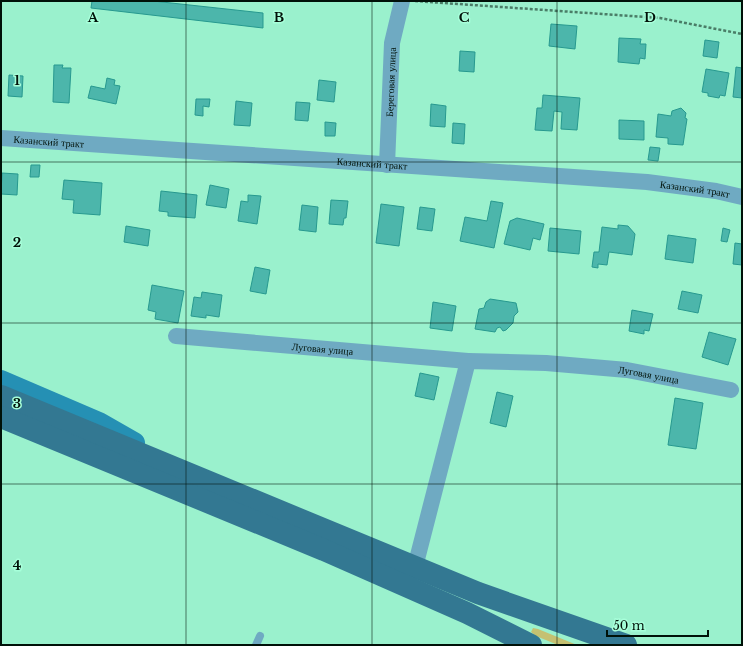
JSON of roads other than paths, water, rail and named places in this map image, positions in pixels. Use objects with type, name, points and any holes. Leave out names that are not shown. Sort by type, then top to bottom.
[{"type":"main road","points":[[1,396],[478,593],[626,645]]},
{"type":"main road","points":[[1,417],[324,550],[468,613],[531,645]]},
{"type":"street","name":"Береговая улица","points":[[387,165],[392,43],[402,1]]},
{"type":"street","name":"Казанский тракт","points":[[1,138],[647,182],[716,191],[742,197]]},
{"type":"street","name":"Луговая улица","points":[[176,336],[468,361],[546,363],[627,370],[731,390]]},
{"type":"street","points":[[415,567],[468,361]]},
{"type":"street","points":[[1,381],[99,423],[189,474]]},
{"type":"lane","points":[[256,645],[260,636]]}]
